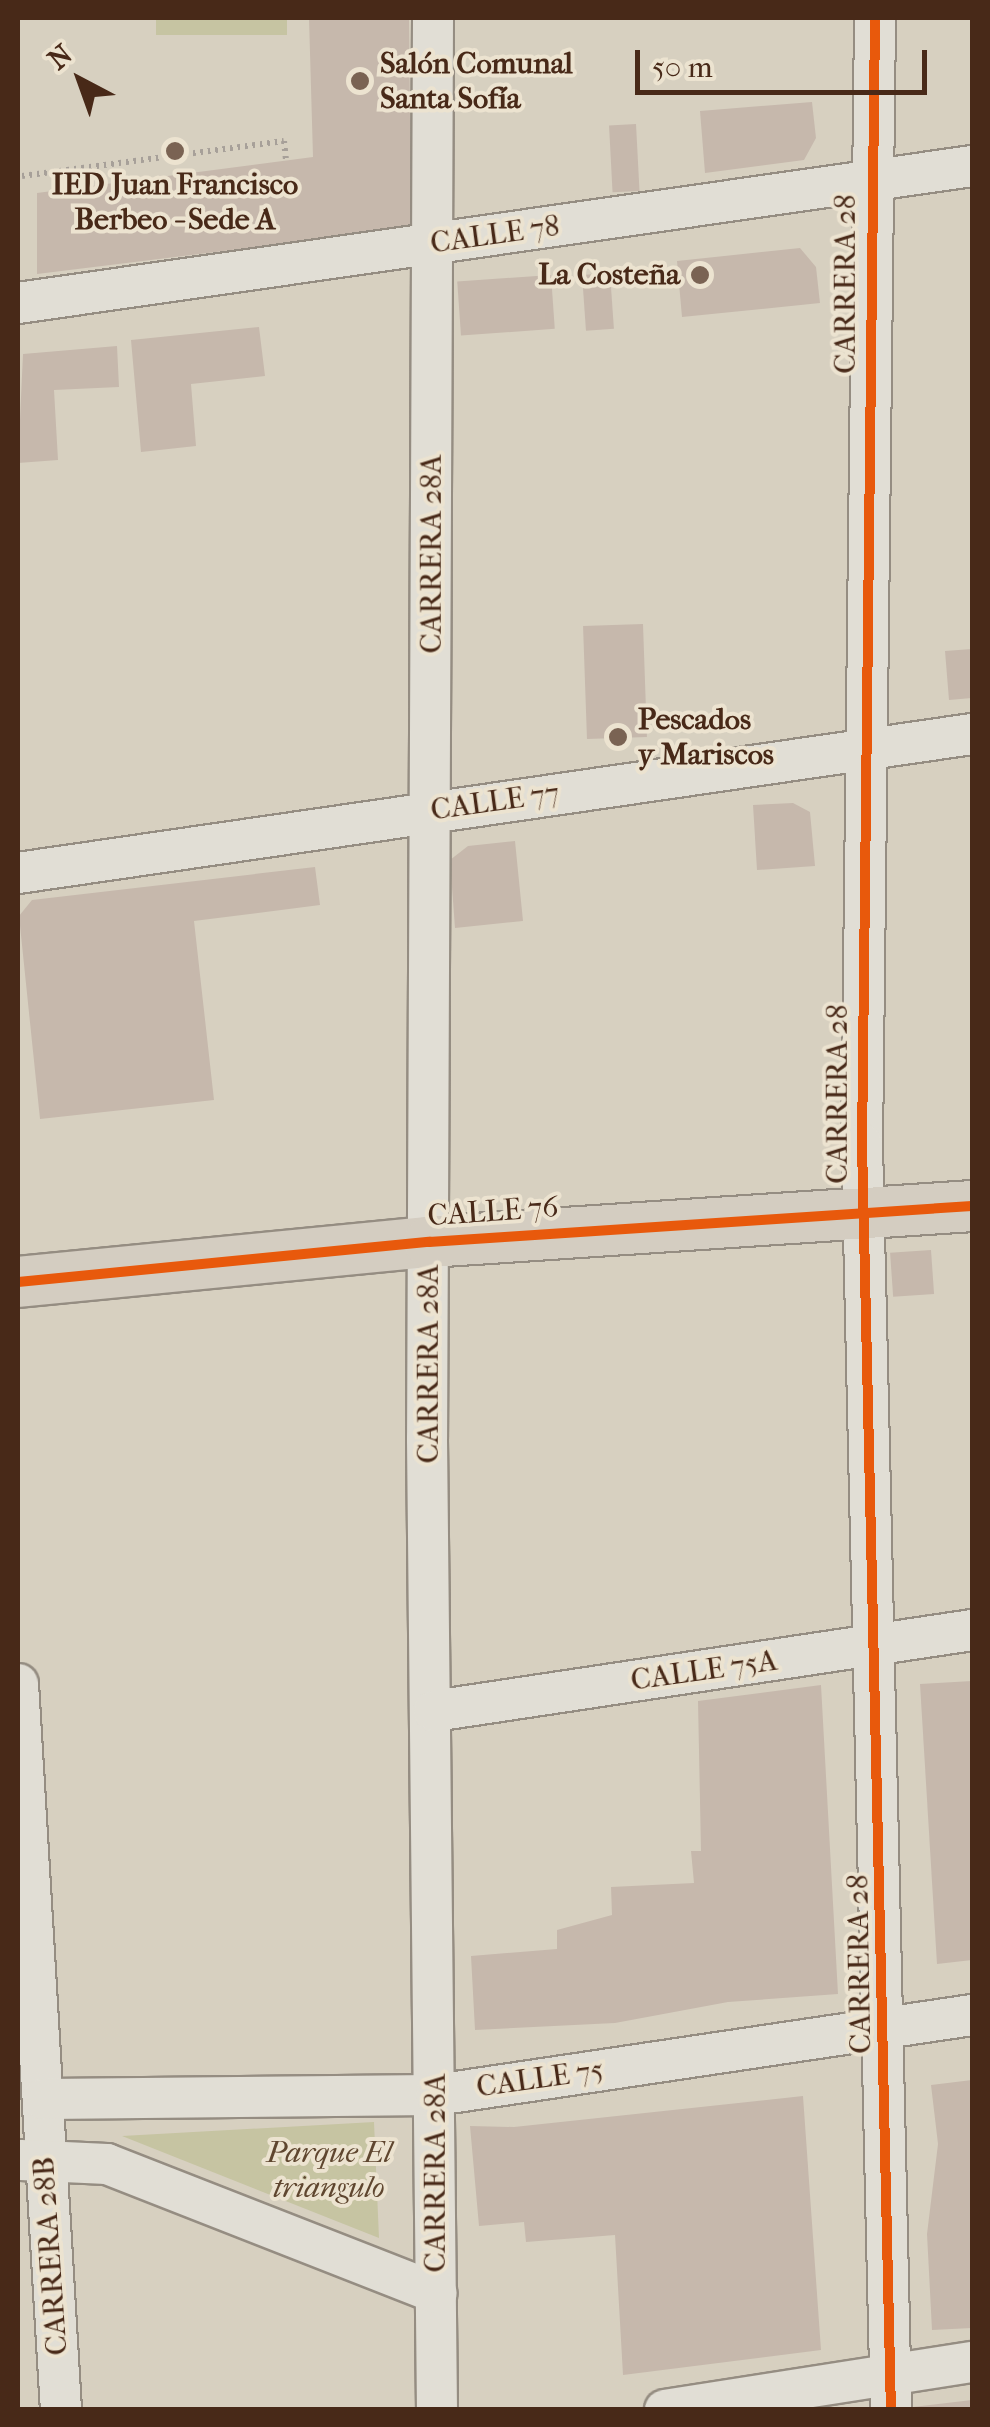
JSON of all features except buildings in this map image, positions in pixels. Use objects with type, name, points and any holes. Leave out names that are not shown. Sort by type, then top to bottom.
[{"type":"main road","name":"CALLE 76","points":[[18,1282],[429,1242],[864,1210],[972,1206]]},
{"type":"street","name":"CARRERA 28A","points":[[433,18],[429,1242],[437,2410]]},
{"type":"street","name":"CARRERA 28","points":[[875,18],[864,1210],[887,2028],[890,2391]]},
{"type":"street","name":"CALLE 78","points":[[18,303],[972,166]]},
{"type":"street","name":"CALLE 77","points":[[18,873],[972,734]]},
{"type":"street","name":"CALLE 75A","points":[[434,1711],[972,1630]]},
{"type":"street","name":"CARRERA 28B","points":[[18,1684],[43,2099],[31,2159],[61,2410]]},
{"type":"street","name":"CALLE 75","points":[[43,2099],[436,2095],[972,2015]]},
{"type":"street","points":[[31,2159],[107,2164],[178,2187],[437,2293]]},
{"type":"street","points":[[665,2410],[890,2391],[972,2362]]},
{"type":"path","points":[[22,176],[284,141],[286,160]]},
{"type":"green space","points":[[156,18],[287,18],[287,35],[156,35]]},
{"type":"green space","name":"Parque El triangulo","points":[[374,2122],[379,2238],[122,2136]]},
{"type":"cycle path","points":[[875,18],[862,1144],[891,2410]]},
{"type":"cycle path","points":[[18,1282],[429,1242],[972,1206]]},
{"type":"place","name":"Salón Comunal Santa Sofía","points":[[360,81]]},
{"type":"place","name":"IED Juan Francisco Berbeo - Sede A","points":[[175,151]]},
{"type":"place","name":"La Costeña","points":[[700,275]]},
{"type":"place","name":"Pescados y Mariscos","points":[[618,737]]}]
